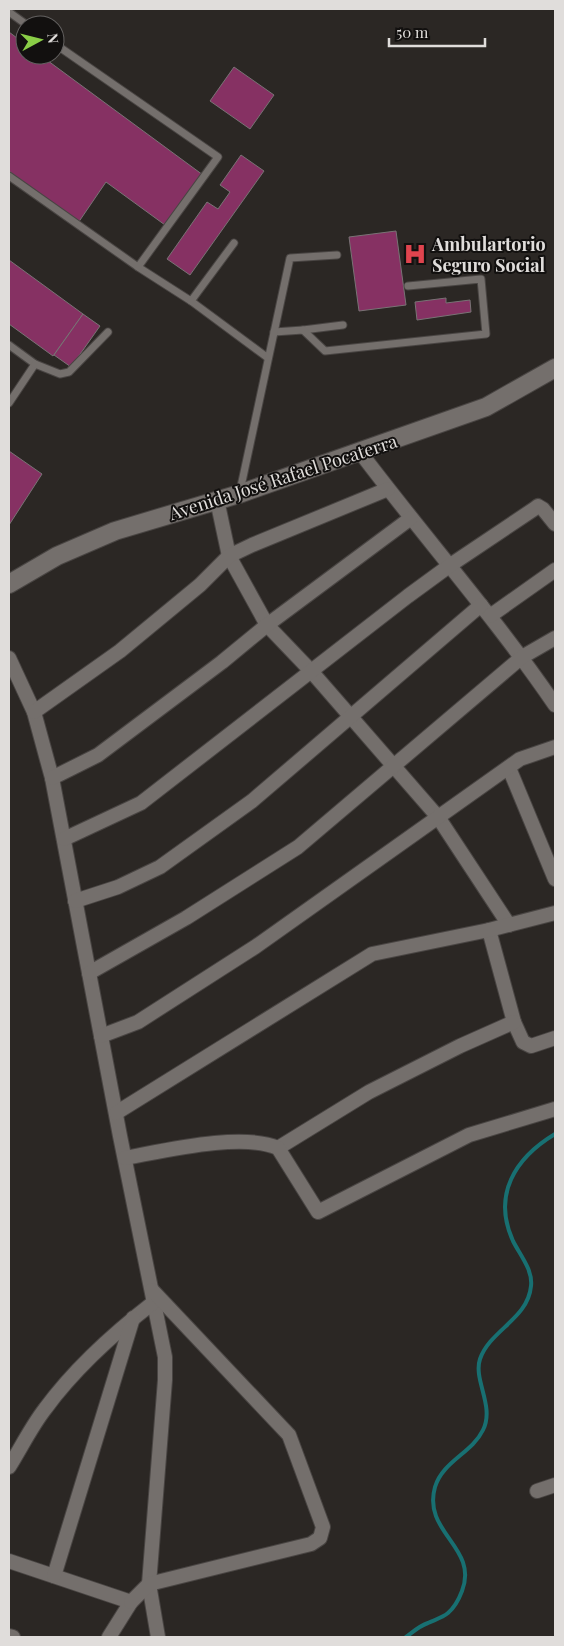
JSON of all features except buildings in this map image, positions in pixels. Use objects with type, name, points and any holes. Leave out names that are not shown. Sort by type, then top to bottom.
[{"type":"street","name":"Avenida José Rafael Pocaterra","points":[[9,584],[57,556],[116,531],[239,494],[486,407],[555,368]]},
{"type":"street","points":[[360,452],[522,657],[555,705]]},
{"type":"street","points":[[34,712],[120,651],[200,585],[229,556],[388,489]]},
{"type":"street","points":[[217,500],[229,556],[267,625],[394,765],[438,817],[509,925]]},
{"type":"street","points":[[64,839],[142,803],[449,566],[538,506],[555,524]]},
{"type":"street","points":[[52,778],[98,755],[222,662],[267,625],[411,518]]},
{"type":"street","points":[[75,901],[118,887],[160,867],[252,802],[351,717],[485,610],[555,570]]},
{"type":"street","points":[[89,973],[186,918],[298,847],[522,657],[555,638]]},
{"type":"street","points":[[9,658],[34,712],[52,778],[165,1357],[165,1380],[149,1584],[158,1637]]},
{"type":"street","points":[[101,1036],[138,1022],[255,948],[520,759],[555,747]]},
{"type":"street","points":[[509,768],[555,879]]},
{"type":"street","points":[[116,1113],[372,954],[489,930],[555,913]]},
{"type":"street","points":[[489,930],[514,1022],[523,1042],[532,1046],[555,1038]]},
{"type":"street","points":[[278,1148],[369,1092],[460,1046],[514,1022]]},
{"type":"street","points":[[125,1158],[220,1142],[268,1144],[278,1148],[318,1212],[469,1134],[555,1109]]},
{"type":"street","points":[[9,1467],[44,1410],[73,1374],[133,1318],[153,1296]]},
{"type":"street","points":[[109,1637],[132,1602],[149,1584],[310,1544],[320,1538],[323,1527],[289,1435],[153,1296]]},
{"type":"street","points":[[54,1576],[133,1318]]},
{"type":"street","points":[[537,1491],[555,1484]]},
{"type":"street","points":[[9,1561],[132,1602]]},
{"type":"street","points":[[9,1636],[13,1637]]},
{"type":"lane","points":[[65,51],[218,157],[138,267]]},
{"type":"lane","points":[[9,176],[138,267],[191,301],[268,358]]},
{"type":"lane","points":[[191,301],[234,243]]},
{"type":"lane","points":[[239,494],[290,258],[337,255]]},
{"type":"lane","points":[[303,330],[325,352],[486,334],[481,279],[408,286]]},
{"type":"lane","points":[[274,332],[343,326]]},
{"type":"lane","points":[[9,345],[35,364],[60,374],[69,372],[108,332]]},
{"type":"lane","points":[[9,403],[35,364]]},
{"type":"waterway","points":[[406,1637],[422,1626],[448,1613],[453,1608],[462,1591],[465,1576],[463,1563],[458,1551],[442,1529],[436,1516],[433,1503],[435,1487],[444,1470],[472,1445],[483,1430],[487,1412],[479,1376],[480,1359],[492,1340],[523,1307],[531,1286],[530,1274],[513,1241],[507,1224],[505,1208],[511,1179],[529,1154],[555,1134]]},
{"type":"place","name":"Ambulartorio Seguro Social","points":[[415,254]]}]
